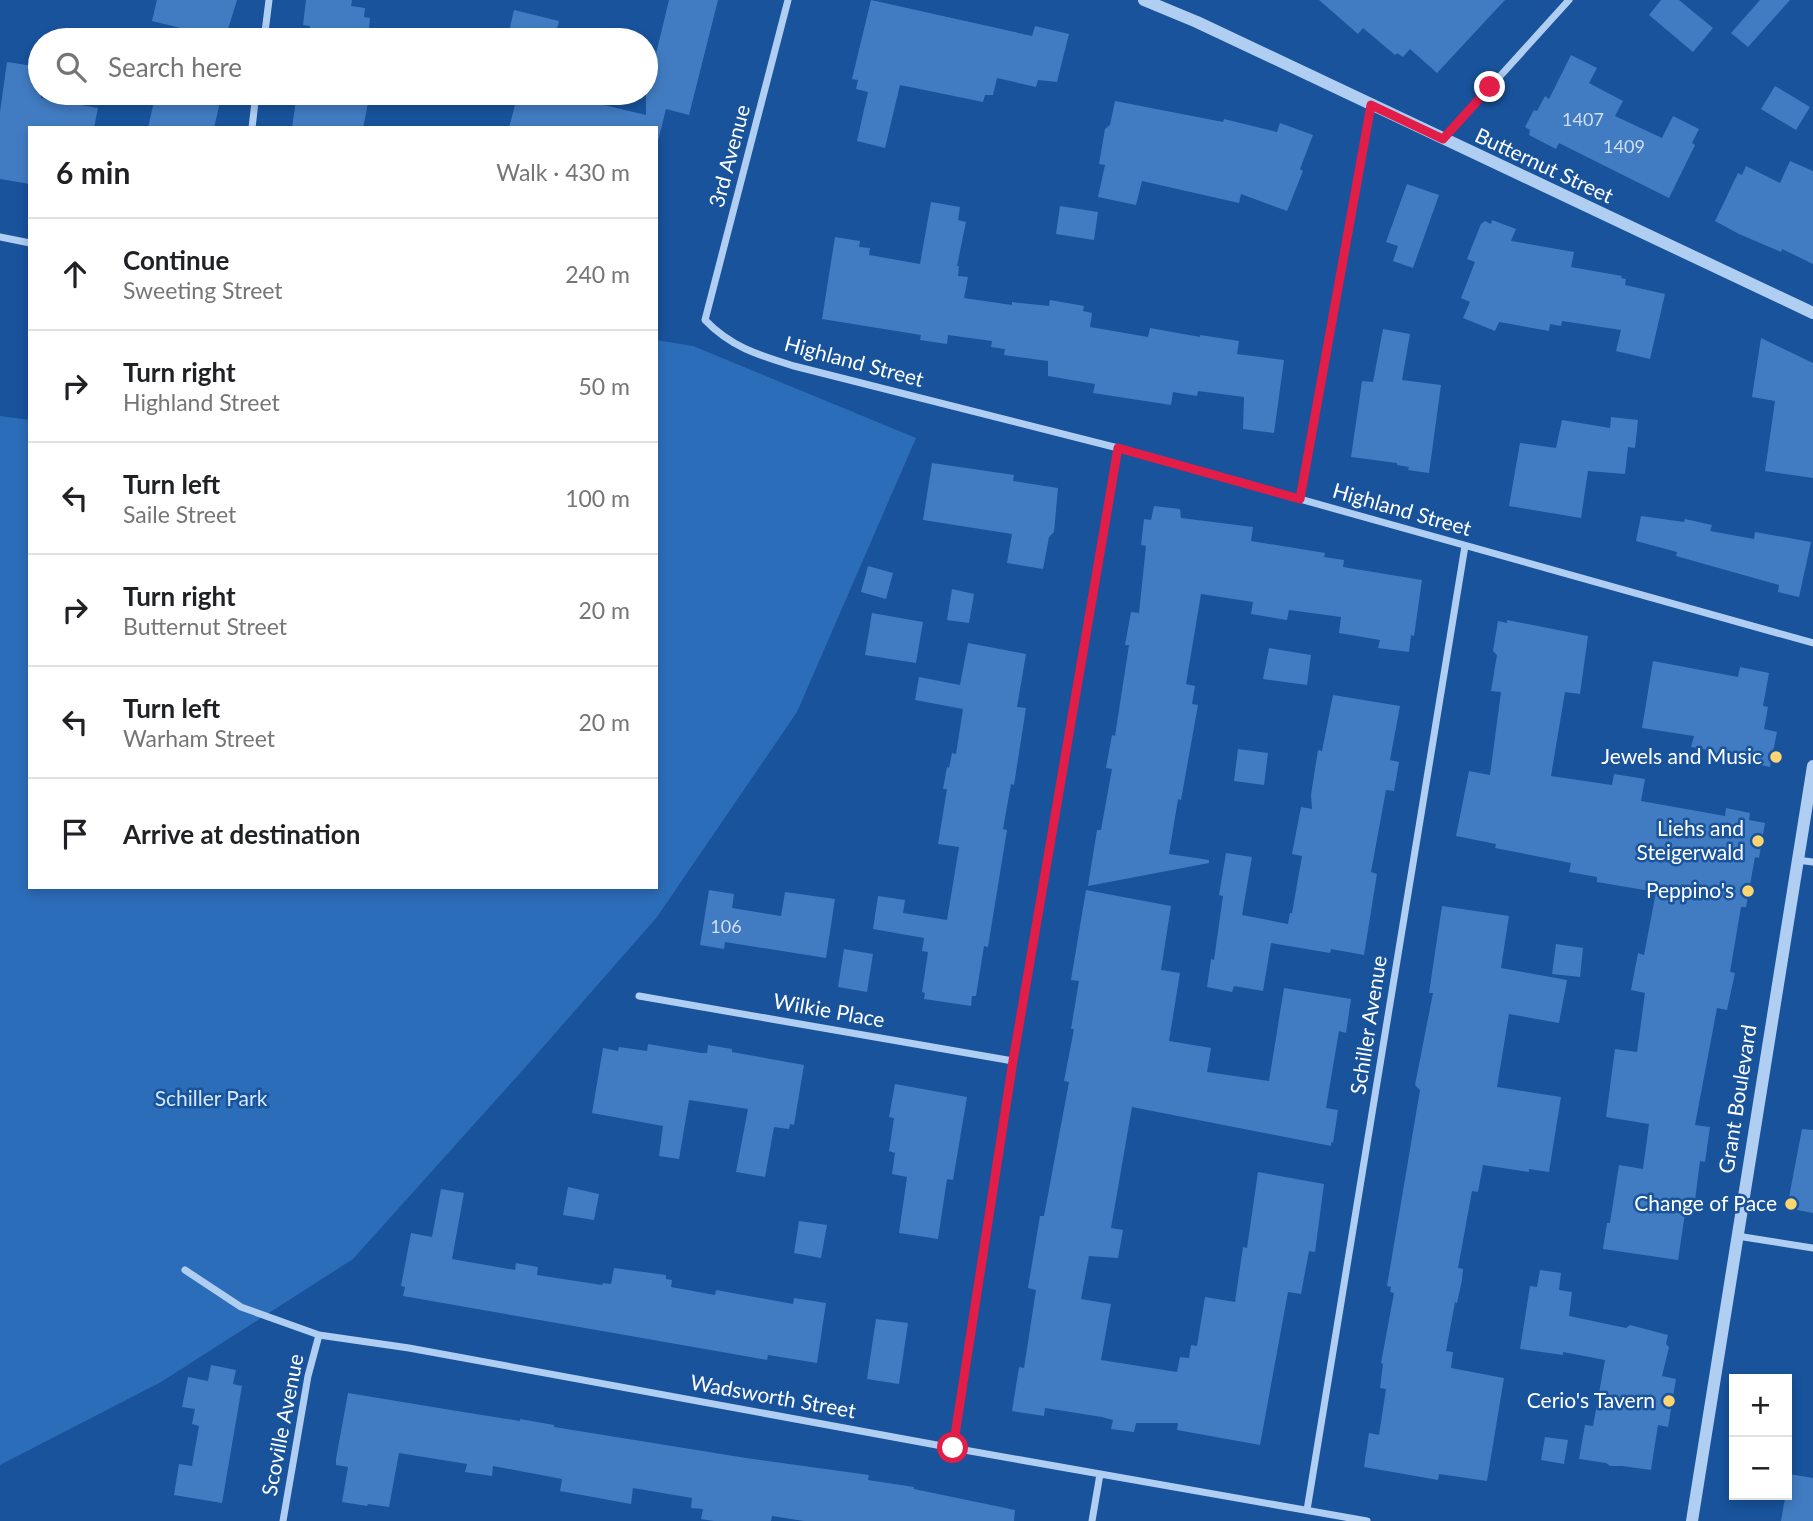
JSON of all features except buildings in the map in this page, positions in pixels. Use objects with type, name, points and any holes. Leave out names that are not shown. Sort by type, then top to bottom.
[{"type":"street","points":[[266,28],[270,0]]},
{"type":"street","name":"3rd Avenue","points":[[705,320],[788,0]]},
{"type":"street","name":"Butternut Street","points":[[1144,0],[1197,22],[1813,313]]},
{"type":"street","points":[[1443,139],[1569,0]]},
{"type":"street","points":[[252,126],[255,105]]},
{"type":"street","points":[[1300,499],[1371,105]]},
{"type":"street","points":[[0,237],[28,243]]},
{"type":"street","name":"Highland Street","points":[[705,320],[722,337],[759,355],[794,366],[1118,448],[1813,643]]},
{"type":"street","points":[[953,1448],[1013,1061],[1118,448]]},
{"type":"street","name":"Schiller Avenue","points":[[1307,1510],[1465,546]]},
{"type":"street","name":"Grant Boulevard","points":[[1692,1521],[1813,766]]},
{"type":"street","points":[[1796,859],[1813,862]]},
{"type":"street","name":"Wilkie Place","points":[[639,996],[1013,1061]]},
{"type":"street","points":[[1736,1236],[1813,1248]]},
{"type":"street","name":"Wadsworth Street","points":[[185,1270],[241,1307],[319,1335],[409,1348],[1367,1521]]},
{"type":"street","name":"Scoville Avenue","points":[[283,1521],[308,1376],[319,1335]]},
{"type":"street","points":[[1092,1521],[1100,1474]]},
{"type":"green space","name":"Schiller Park","points":[[658,340],[693,346],[916,438],[797,712],[657,917],[522,1071],[353,1259],[161,1382],[0,1465],[0,416],[28,420],[28,889],[658,889]]},
{"type":"place","name":"Jewels and Music","points":[[1776,757]]},
{"type":"place","name":"Liehs and Steigerwald","points":[[1758,841]]},
{"type":"place","name":"Peppino's","points":[[1748,891]]},
{"type":"place","name":"Change of Pace","points":[[1791,1204]]},
{"type":"place","name":"Cerio's Tavern","points":[[1669,1401]]},
{"type":"route","points":[[953,1448],[1013,1061],[1118,448],[1300,499],[1371,105],[1443,139],[1490,87]]}]
